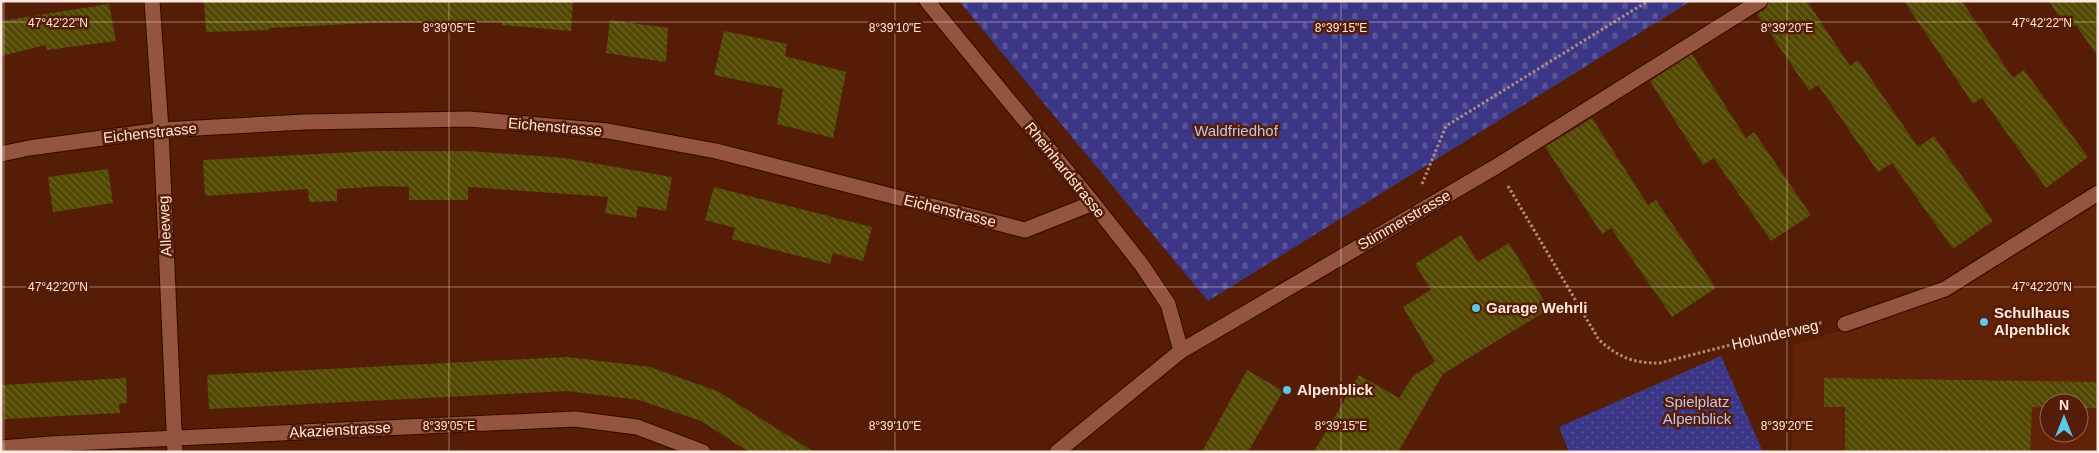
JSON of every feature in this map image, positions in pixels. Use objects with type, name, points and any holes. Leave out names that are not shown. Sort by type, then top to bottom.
[{"type":"street","name":"Alleeweg","points":[[152,1],[161,130],[175,445]]},
{"type":"street","name":"Rheinhardstrasse","points":[[927,1],[1093,203],[1168,304],[1181,351]]},
{"type":"street","name":"Stimmerstrasse","points":[[1057,452],[1181,351],[1497,166],[1760,1]]},
{"type":"street","name":"Eichenstrasse","points":[[1,154],[29,148],[161,130],[305,122],[469,119],[608,132],[716,152],[1025,230],[1093,203]]},
{"type":"street","points":[[1845,324],[1944,289],[2098,193]]},
{"type":"street","name":"Akazienstrasse","points":[[1,448],[175,445],[575,419],[637,427],[704,452]]},
{"type":"path","points":[[1408,217],[1446,126],[1648,1]]},
{"type":"path","name":"Holunderweg","points":[[1513,193],[1599,340],[1614,353],[1638,363],[1660,363],[1816,323],[1845,324]]},
{"type":"shaded area","name":"Schulhaus Alpenblick","points":[[2098,204],[2098,452],[1792,452],[1793,345],[1946,298]]},
{"type":"green space","name":"Waldfriedhof","points":[[959,1],[1691,1],[1208,301]]},
{"type":"green space","name":"Spielplatz Alpenblick","points":[[1721,356],[1763,452],[1569,452],[1559,427]]},
{"type":"building","points":[[204,1],[573,1],[571,31],[502,25],[502,22],[371,23],[206,32]]},
{"type":"building","points":[[1769,1],[1807,1],[1850,66],[1858,60],[1918,147],[1934,136],[1993,221],[1953,249],[1892,163],[1878,172],[1818,85],[1809,91],[1757,14],[1765,9]]},
{"type":"building","points":[[1904,1],[1962,1],[2013,78],[2024,70],[2088,157],[2046,188],[1982,98],[1973,104]]},
{"type":"building","points":[[2049,1],[2098,1],[2098,57],[2076,25],[2068,30]]},
{"type":"building","points":[[109,4],[116,41],[47,50],[46,45],[1,56],[1,21]]},
{"type":"building","points":[[610,20],[668,28],[666,62],[606,53]]},
{"type":"building","points":[[724,31],[787,44],[785,56],[846,72],[833,138],[777,124],[783,89],[714,75]]},
{"type":"building","points":[[1692,54],[1746,138],[1754,132],[1811,215],[1771,241],[1714,158],[1703,165],[1650,81]]},
{"type":"building","points":[[1592,118],[1648,205],[1656,200],[1716,288],[1672,317],[1611,228],[1602,234],[1545,147]]},
{"type":"building","points":[[375,151],[469,151],[564,158],[672,177],[666,211],[638,206],[636,218],[605,213],[608,197],[468,187],[468,200],[409,200],[409,187],[385,186],[337,189],[337,201],[309,202],[308,189],[205,196],[203,160]]},
{"type":"building","points":[[108,169],[113,203],[53,212],[48,177]]},
{"type":"building","points":[[714,187],[872,227],[863,261],[833,253],[830,264],[732,239],[735,228],[705,220]]},
{"type":"building","points":[[1461,235],[1478,262],[1509,243],[1549,309],[1443,374],[1398,452],[1314,452],[1359,375],[1399,398],[1413,376],[1435,362],[1403,307],[1431,290],[1415,264]]},
{"type":"building","points":[[567,357],[650,367],[717,391],[814,452],[749,452],[701,421],[639,400],[567,391],[209,409],[207,375]]},
{"type":"building","points":[[1247,370],[1283,391],[1248,452],[1202,452]]},
{"type":"building","points":[[126,378],[127,403],[119,404],[120,413],[4,419],[2,385]]},
{"type":"building","points":[[1824,378],[2098,382],[2098,408],[2089,408],[2089,393],[2039,393],[2039,407],[2032,407],[2030,452],[1845,452],[1845,407],[1824,407]]},
{"type":"place","name":"Garage Wehrli","points":[[1476,308]]},
{"type":"place","name":"Schulhaus Alpenblick","points":[[1984,322]]},
{"type":"place","name":"Alpenblick","points":[[1287,390]]}]
